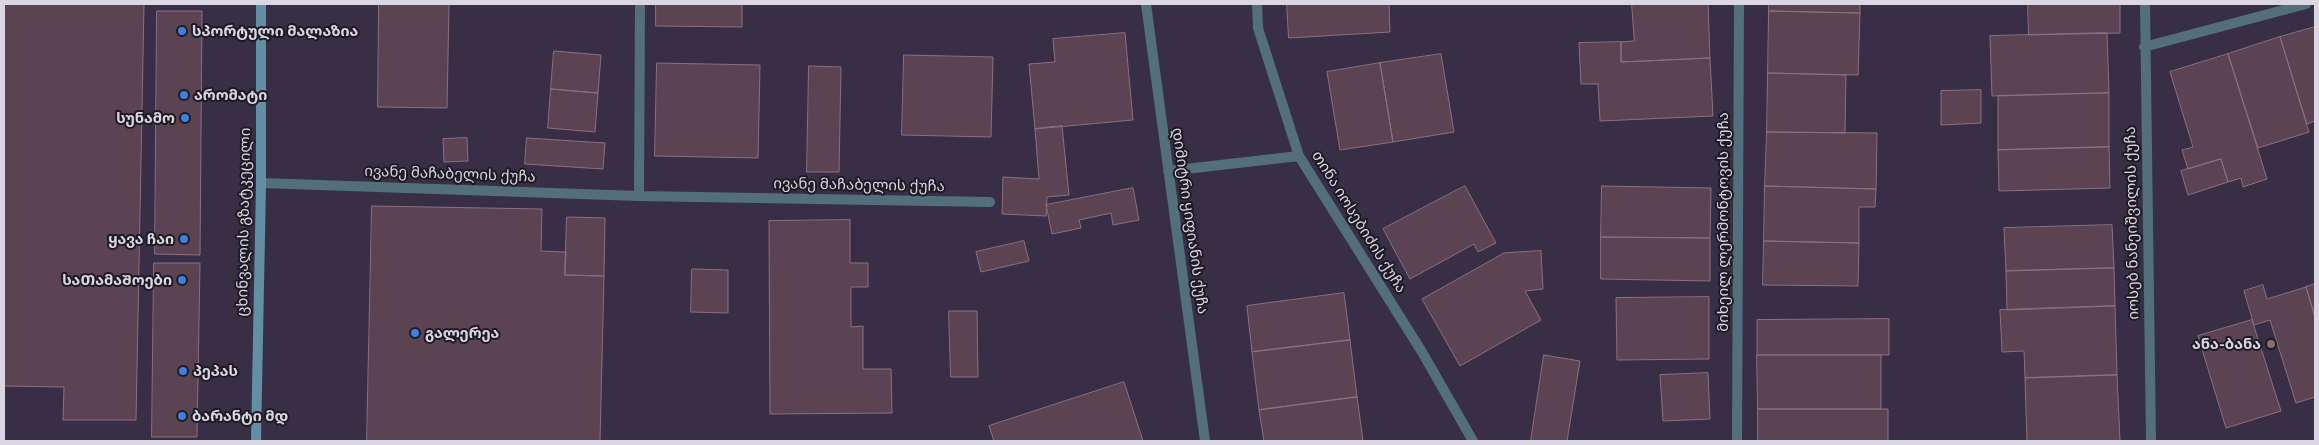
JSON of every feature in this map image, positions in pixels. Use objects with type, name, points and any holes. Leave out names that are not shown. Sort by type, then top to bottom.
[{"type":"main road","name":"ცხინვალის გზატკეცილი","points":[[256,441],[261,183],[261,4]]},
{"type":"street","points":[[639,196],[640,4]]},
{"type":"street","name":"დიმიტრი ყიფიანის ქუჩა","points":[[1146,4],[1205,441]]},
{"type":"street","name":"თინა იოსებიძის ქუჩა","points":[[1257,4],[1258,28],[1299,156],[1422,352],[1473,441]]},
{"type":"street","name":"მიხეილ ლერმონტოვის ქუჩა","points":[[1737,441],[1739,4]]},
{"type":"street","name":"იოსებ ნანეიშვილის ქუჩა","points":[[2145,4],[2144,47],[2151,441]]},
{"type":"street","points":[[2144,47],[2306,4]]},
{"type":"street","points":[[1168,171],[1299,156]]},
{"type":"street","name":"ივანე მაჩაბელის ქუჩა","points":[[261,183],[639,196],[990,202]]},
{"type":"building","points":[[4,4],[144,4],[136,420],[63,420],[64,387],[4,386]]},
{"type":"building","points":[[379,4],[449,4],[447,108],[378,107]]},
{"type":"building","points":[[656,4],[742,4],[742,27],[656,26]]},
{"type":"building","points":[[1287,4],[1389,4],[1390,32],[1289,38]]},
{"type":"building","points":[[1632,4],[1708,4],[1710,58],[1621,62],[1621,42],[1634,41]]},
{"type":"building","points":[[1769,4],[1860,4],[1860,13],[1769,11]]},
{"type":"building","points":[[2028,4],[2120,4],[2120,33],[2029,35]]},
{"type":"building","points":[[157,11],[202,11],[200,255],[155,254]]},
{"type":"building","points":[[1769,11],[1860,13],[1858,75],[1768,73]]},
{"type":"building","points":[[2315,27],[2315,121],[2307,124],[2280,37]]},
{"type":"building","points":[[1125,33],[1133,120],[1035,129],[1029,64],[1055,62],[1053,39]]},
{"type":"building","points":[[2107,33],[2109,93],[1992,96],[1990,36]]},
{"type":"building","points":[[2280,37],[2309,132],[2258,148],[2228,54]]},
{"type":"building","points":[[1621,42],[1621,62],[1710,58],[1713,116],[1600,121],[1598,84],[1581,84],[1579,43]]},
{"type":"building","points":[[554,51],[601,55],[598,93],[551,89]]},
{"type":"building","points":[[1441,54],[1454,132],[1393,142],[1380,63]]},
{"type":"building","points":[[2228,54],[2267,179],[2243,187],[2241,178],[2228,182],[2221,159],[2188,169],[2182,150],[2193,147],[2170,72]]},
{"type":"building","points":[[904,55],[993,57],[991,137],[902,135]]},
{"type":"building","points":[[657,63],[760,65],[758,158],[655,156]]},
{"type":"building","points":[[1380,63],[1393,142],[1340,150],[1327,72]]},
{"type":"building","points":[[809,66],[841,67],[839,172],[807,172]]},
{"type":"building","points":[[1768,73],[1846,75],[1845,133],[1767,132]]},
{"type":"building","points":[[551,89],[598,93],[595,132],[548,128]]},
{"type":"building","points":[[1981,90],[1981,123],[1941,125],[1941,91]]},
{"type":"building","points":[[2109,93],[2109,147],[1998,150],[1998,96]]},
{"type":"building","points":[[1062,126],[1069,195],[1047,197],[1046,216],[1002,214],[1003,177],[1039,179],[1035,129]]},
{"type":"building","points":[[1767,132],[1877,133],[1876,189],[1765,186]]},
{"type":"building","points":[[467,138],[468,161],[444,162],[443,139]]},
{"type":"building","points":[[527,138],[605,143],[603,169],[525,164]]},
{"type":"building","points":[[2109,147],[2110,188],[1999,191],[1998,150]]},
{"type":"building","points":[[2221,159],[2228,182],[2188,195],[2181,171]]},
{"type":"building","points":[[1465,186],[1496,243],[1478,252],[1474,244],[1410,279],[1383,229]]},
{"type":"building","points":[[1602,186],[1711,188],[1710,238],[1601,237]]},
{"type":"building","points":[[1765,186],[1876,189],[1875,207],[1859,207],[1859,243],[1764,241]]},
{"type":"building","points":[[1133,188],[1139,220],[1113,225],[1111,213],[1079,220],[1081,228],[1052,234],[1046,205]]},
{"type":"building","points":[[372,206],[542,209],[541,251],[566,252],[565,275],[604,276],[600,441],[367,441]]},
{"type":"building","points":[[567,217],[605,218],[604,276],[565,275]]},
{"type":"building","points":[[850,220],[850,263],[868,263],[868,287],[851,287],[851,327],[863,326],[863,369],[891,369],[892,413],[770,414],[769,221]]},
{"type":"building","points":[[2112,225],[2114,268],[2006,271],[2004,228]]},
{"type":"building","points":[[1601,237],[1710,238],[1710,281],[1601,279]]},
{"type":"building","points":[[1024,241],[1029,261],[981,272],[976,252]]},
{"type":"building","points":[[1764,241],[1859,243],[1858,286],[1763,285]]},
{"type":"building","points":[[1541,251],[1543,289],[1525,291],[1541,320],[1460,366],[1422,299],[1504,253]]},
{"type":"building","points":[[154,263],[200,263],[197,437],[152,437]]},
{"type":"building","points":[[2114,268],[2115,306],[2007,310],[2006,271]]},
{"type":"building","points":[[692,269],[728,270],[728,313],[691,312]]},
{"type":"building","points":[[2315,284],[2315,317],[2306,287]]},
{"type":"building","points":[[2263,285],[2267,299],[2306,287],[2315,317],[2315,397],[2296,403],[2270,320],[2254,325],[2244,291]]},
{"type":"building","points":[[1344,293],[1350,340],[1252,352],[1247,306]]},
{"type":"building","points":[[1709,297],[1709,359],[1617,360],[1616,298]]},
{"type":"building","points":[[2115,306],[2117,375],[2025,378],[2024,351],[2002,352],[2000,310]]},
{"type":"building","points":[[949,311],[977,311],[978,377],[951,377]]},
{"type":"building","points":[[1889,319],[1889,355],[1757,355],[1757,320]]},
{"type":"building","points":[[2252,320],[2281,411],[2226,428],[2198,336]]},
{"type":"building","points":[[1350,340],[1357,397],[1259,410],[1252,352]]},
{"type":"building","points":[[1544,355],[1580,361],[1567,441],[1531,441]]},
{"type":"building","points":[[1757,355],[1881,355],[1881,409],[1758,409]]},
{"type":"building","points":[[1708,373],[1710,419],[1663,421],[1660,375]]},
{"type":"building","points":[[2117,375],[2120,441],[2027,441],[2025,378]]},
{"type":"building","points":[[1124,382],[1143,441],[994,441],[989,426]]},
{"type":"building","points":[[1357,397],[1363,441],[1264,441],[1259,410]]},
{"type":"building","points":[[1758,409],[1888,409],[1888,441],[1758,441]]},
{"type":"place","name":"სპორტული მალაზია","points":[[182,31]]},
{"type":"place","name":"არომატი","points":[[184,95]]},
{"type":"place","name":"სუნამო","points":[[185,118]]},
{"type":"place","name":"ყავა ჩაი","points":[[184,239]]},
{"type":"place","name":"საᲗამაᲨოები","points":[[182,280]]},
{"type":"place","name":"გალერეა","points":[[415,333]]},
{"type":"place","name":"ანა-ბანა","points":[[2271,344]]},
{"type":"place","name":"პეპას","points":[[183,371]]},
{"type":"place","name":"ბარანტი მდ","points":[[182,416]]}]
